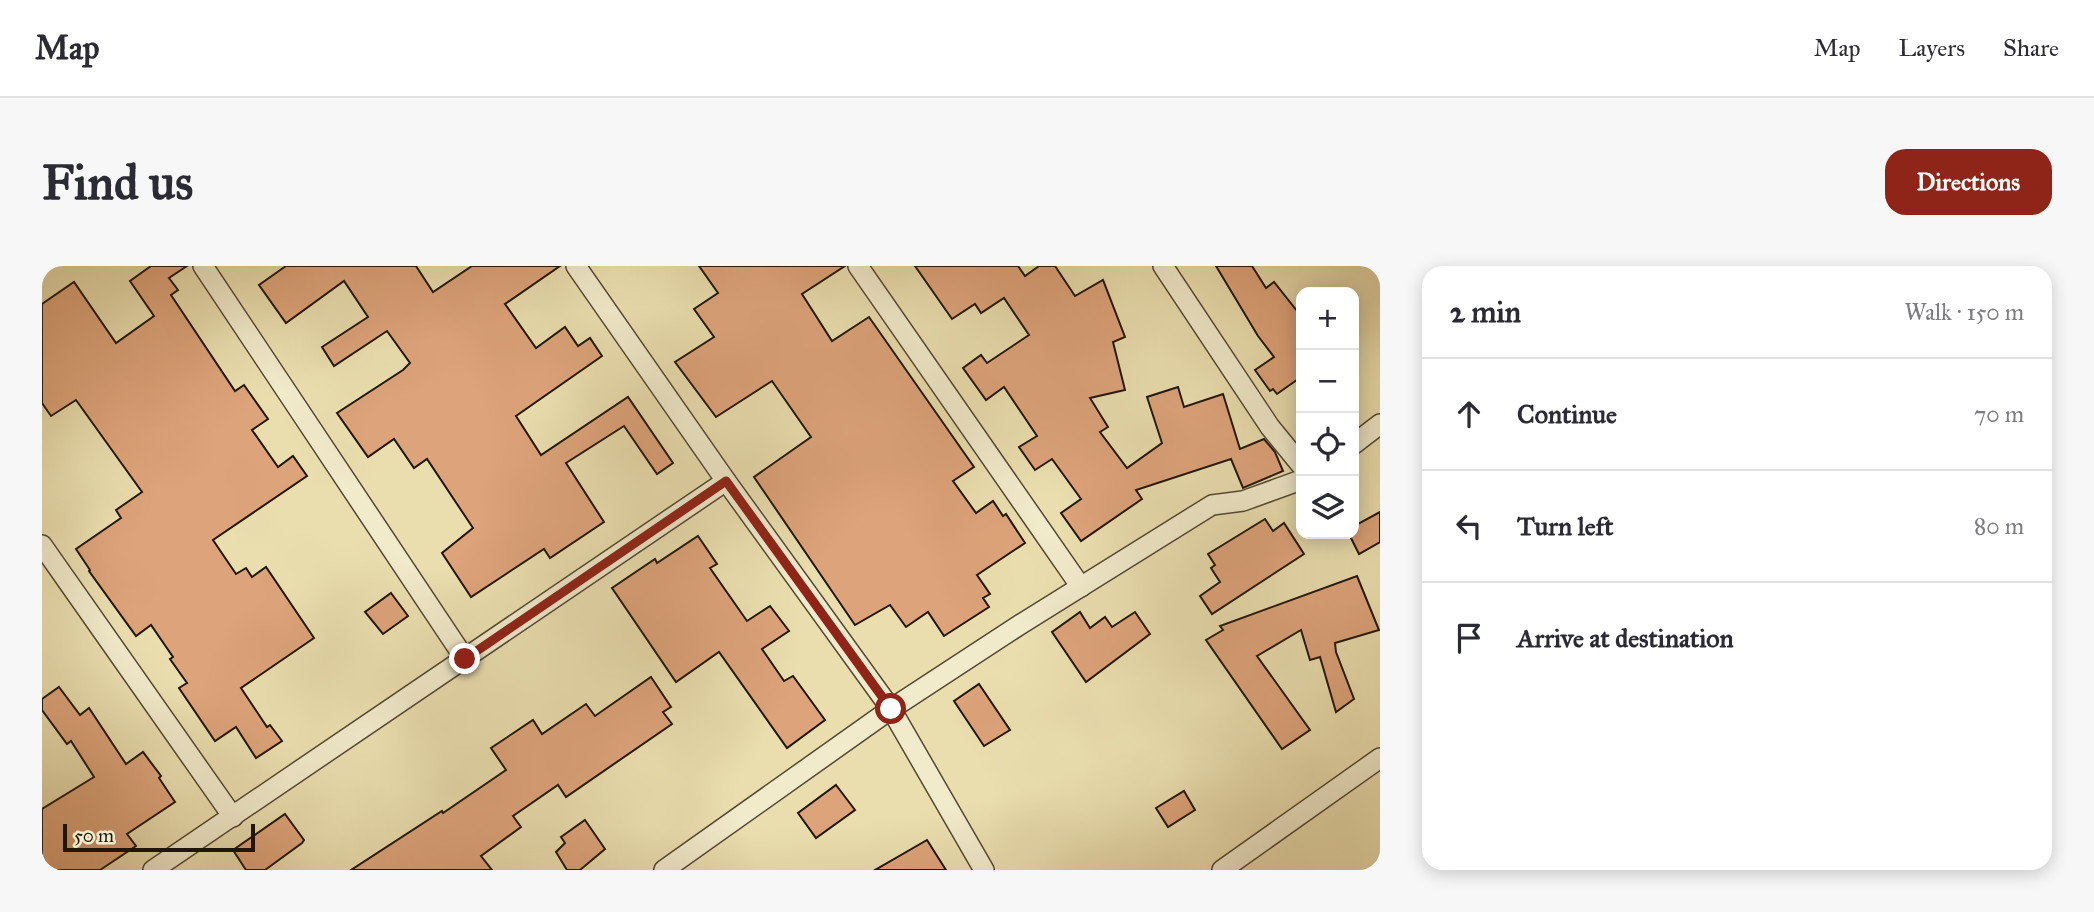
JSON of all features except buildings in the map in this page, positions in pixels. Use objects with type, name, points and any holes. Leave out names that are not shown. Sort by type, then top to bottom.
[{"type":"street","points":[[203,266],[465,659]]},
{"type":"street","points":[[576,266],[726,481],[891,709],[984,870]]},
{"type":"street","points":[[858,266],[1081,587]]},
{"type":"street","points":[[1163,266],[1270,427],[1296,459]]},
{"type":"street","points":[[1359,440],[1380,424]]},
{"type":"street","points":[[153,870],[726,481]]},
{"type":"street","points":[[664,870],[891,709],[1212,505],[1243,501],[1296,482]]},
{"type":"street","points":[[42,545],[233,817]]},
{"type":"street","points":[[1222,870],[1380,758]]},
{"type":"route","points":[[465,659],[726,481],[891,709]]}]
